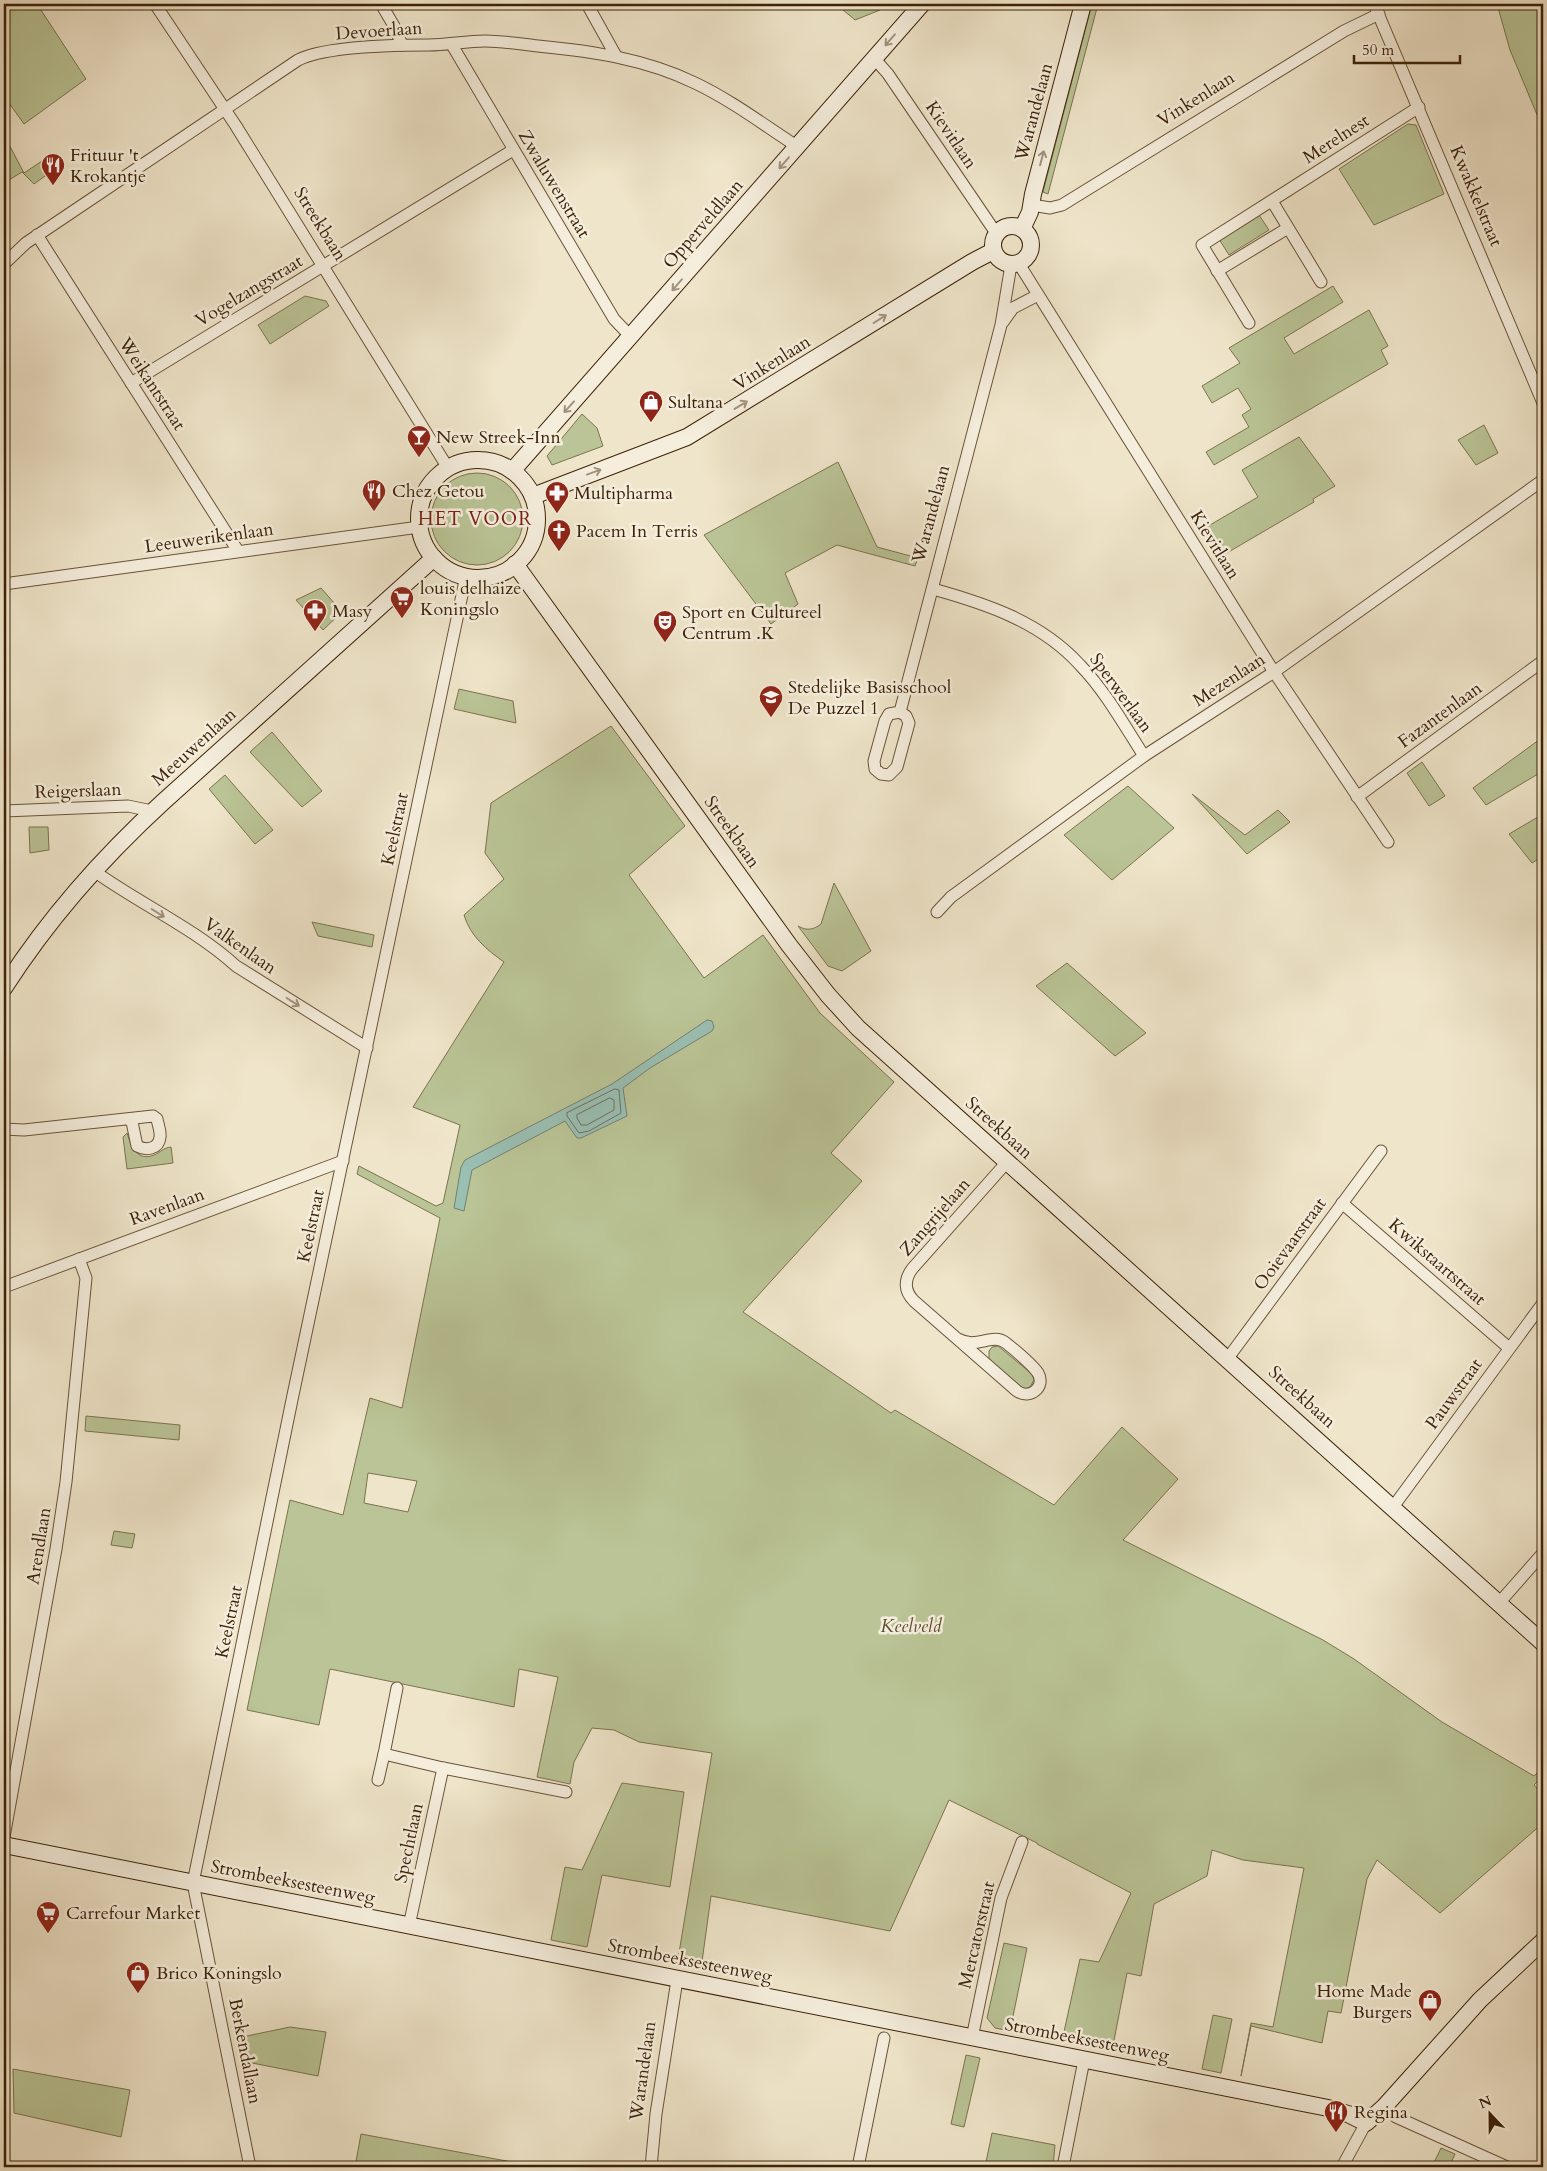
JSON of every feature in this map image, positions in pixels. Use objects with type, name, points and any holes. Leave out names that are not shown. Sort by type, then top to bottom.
[{"type":"street","name":"Streekbaan","points":[[155,4],[224,108],[448,468]]},
{"type":"street","points":[[381,4],[398,33],[402,45]]},
{"type":"street","points":[[587,4],[616,56]]},
{"type":"street","name":"Opperveldlaan","points":[[512,470],[922,4]]},
{"type":"street","name":"Warandelaan","points":[[900,712],[1001,326],[1015,264],[1026,258],[1031,249],[1030,237],[1022,228],[1032,205],[1033,194],[1083,4]]},
{"type":"street","name":"Vinkenlaan","points":[[1032,205],[1050,208],[1062,205],[1344,31],[1376,9]]},
{"type":"street","name":"Kwakkelstraat","points":[[1376,9],[1543,403]]},
{"type":"street","name":"Devoerlaan","points":[[4,264],[17,250],[37,235],[224,108],[303,58],[342,50],[402,45],[452,45],[485,41],[571,49],[616,56],[656,68],[695,83],[732,103],[798,147]]},
{"type":"street","name":"Zwaluwenstraat","points":[[452,45],[614,319],[631,337]]},
{"type":"street","name":"Kievitlaan","points":[[874,58],[888,74],[996,233]]},
{"type":"street","name":"Merelnest","points":[[1249,323],[1202,245],[1419,107]]},
{"type":"street","name":"Vogelzangstraat","points":[[131,383],[513,150]]},
{"type":"street","points":[[1272,201],[1321,282]]},
{"type":"street","points":[[1015,264],[1001,262],[993,251],[992,244],[996,233],[1008,226],[1022,228]]},
{"type":"street","points":[[1217,271],[1288,228]]},
{"type":"street","name":"Weikantstraat","points":[[37,235],[238,551]]},
{"type":"street","name":"Vinkenlaan","points":[[533,496],[687,437],[972,262],[993,251]]},
{"type":"street","name":"Kievitlaan","points":[[1015,264],[1038,295],[1274,672],[1388,842]]},
{"type":"street","name":"Warandelaan","points":[[1001,326],[1013,308],[1038,295]]},
{"type":"street","points":[[474,460],[494,462],[512,470],[533,496],[536,514],[535,534],[524,555],[515,564],[502,572],[490,576],[466,576],[448,569],[434,558],[423,541],[419,527],[419,515],[425,493],[448,468],[474,460]]},
{"type":"street","name":"Mezenlaan","points":[[936,912],[951,897],[1144,756],[1274,672],[1543,480]]},
{"type":"street","name":"Leeuwerikenlaan","points":[[4,584],[419,527]]},
{"type":"street","name":"Meeuwenlaan","points":[[4,988],[41,935],[94,871],[152,811],[434,558]]},
{"type":"street","name":"Streekbaan","points":[[515,564],[789,945],[828,995],[858,1028],[1394,1507],[1543,1643]]},
{"type":"street","name":"Keelstraat","points":[[193,1883],[466,576]]},
{"type":"street","name":"Sperwerlaan","points":[[933,589],[1000,610],[1019,619],[1068,652],[1092,678],[1112,705],[1144,756]]},
{"type":"street","name":"Fazantenlaan","points":[[1357,797],[1543,661]]},
{"type":"street","name":"Warandelaan","points":[[900,712],[906,716],[908,723],[897,767],[889,775],[881,774],[875,769],[874,761],[885,721],[889,714],[900,712]]},
{"type":"street","name":"Reigerslaan","points":[[4,811],[128,806],[152,811]]},
{"type":"street","name":"Valkenlaan","points":[[94,871],[116,887],[217,950],[236,966],[366,1048]]},
{"type":"street","points":[[4,1130],[24,1130],[128,1119]]},
{"type":"street","name":"Ooievaarstraat","points":[[1228,1358],[1381,1151]]},
{"type":"street","name":"Ravenlaan","points":[[4,1287],[343,1160]]},
{"type":"street","name":"Zangrijelaan","points":[[958,1339],[971,1344],[991,1339],[1005,1342],[1037,1371],[1040,1380],[1038,1388],[1031,1394],[1021,1394],[958,1339],[909,1296],[906,1282],[912,1269],[1007,1162]]},
{"type":"street","name":"Kwikstaartstraat","points":[[1342,1203],[1509,1348]]},
{"type":"street","name":"Arendlaan","points":[[4,1836],[53,1568],[66,1482],[86,1278],[79,1259]]},
{"type":"street","name":"Pauwstraat","points":[[1394,1507],[1543,1303]]},
{"type":"street","points":[[1499,1603],[1543,1553]]},
{"type":"street","points":[[378,1780],[397,1688]]},
{"type":"street","points":[[384,1754],[443,1768],[566,1792]]},
{"type":"street","name":"Spechtlaan","points":[[409,1926],[443,1768]]},
{"type":"street","name":"Mercatorstraat","points":[[972,2038],[1002,1898],[1022,1842]]},
{"type":"street","name":"Strombeeksesteenweg","points":[[4,1845],[1328,2108],[1348,2114],[1366,2123]]},
{"type":"street","name":"Berkendallaan","points":[[193,1883],[250,2167]]},
{"type":"street","points":[[1342,2167],[1366,2123],[1384,2107],[1480,2000],[1543,1941]]},
{"type":"street","name":"Warandelaan","points":[[651,2167],[656,2114],[677,1980]]},
{"type":"street","points":[[858,2167],[884,2038]]},
{"type":"street","points":[[1063,2167],[1084,2060]]},
{"type":"street","points":[[1384,2107],[1396,2117],[1507,2167]]},
{"type":"green space","points":[[4,4],[37,4],[86,79],[24,124],[4,96]]},
{"type":"green space","points":[[836,4],[885,4],[880,10],[855,20]]},
{"type":"green space","points":[[1092,4],[1098,4],[1048,194],[1043,192]]},
{"type":"green space","points":[[1497,4],[1543,4],[1543,129],[1510,50]]},
{"type":"green space","points":[[1408,124],[1416,125],[1444,194],[1374,225],[1339,169]]},
{"type":"green space","points":[[4,135],[24,173],[48,157],[56,168],[34,184],[22,172],[4,183]]},
{"type":"green space","points":[[1259,215],[1269,230],[1229,255],[1219,239]]},
{"type":"green space","points":[[1333,286],[1343,302],[1284,338],[1294,354],[1369,310],[1388,346],[1381,350],[1388,364],[1214,465],[1206,452],[1249,427],[1242,415],[1251,409],[1238,388],[1212,403],[1202,386],[1240,363],[1229,348]]},
{"type":"green space","points":[[305,296],[326,301],[329,306],[270,344],[258,325]]},
{"type":"green space","points":[[582,414],[597,428],[603,446],[552,465],[547,456]]},
{"type":"green space","points":[[1484,425],[1498,453],[1476,465],[1458,440]]},
{"type":"green space","points":[[1299,437],[1335,486],[1313,499],[1314,502],[1220,557],[1203,529],[1258,497],[1242,470]]},
{"type":"green space","points":[[838,462],[877,547],[918,558],[915,566],[837,545],[785,573],[798,604],[771,624],[704,535]]},
{"type":"green space","points":[[468,473],[486,473],[503,480],[516,493],[523,510],[523,528],[516,545],[503,558],[486,565],[468,565],[451,558],[438,545],[431,528],[431,510],[438,493],[451,480]]},
{"type":"green space","points":[[321,588],[342,612],[323,630],[296,600]]},
{"type":"green space","points":[[459,689],[513,701],[516,723],[454,709]]},
{"type":"green space","name":"Keelveld","points":[[611,726],[685,826],[629,875],[704,978],[763,935],[820,1013],[894,1082],[831,1153],[862,1181],[743,1312],[891,1413],[895,1410],[1054,1505],[1122,1427],[1178,1479],[1123,1540],[1323,1640],[1354,1659],[1442,1722],[1534,1776],[1543,1767],[1543,1776],[1534,1785],[1543,1795],[1543,1823],[1440,1913],[1377,1860],[1367,1879],[1341,2013],[1328,2011],[1322,2043],[1251,2026],[1241,2076],[1251,2023],[1273,2027],[1304,1868],[1243,1860],[1212,1850],[1207,1876],[1154,1904],[1141,1976],[1127,1973],[1112,2051],[1062,2041],[1080,1959],[1099,1962],[1131,1893],[1037,1843],[949,1800],[890,1931],[711,1896],[701,1969],[677,1965],[712,1753],[639,1742],[614,1730],[592,1728],[574,1762],[570,1784],[537,1777],[558,1677],[519,1669],[514,1707],[330,1669],[319,1725],[247,1710],[290,1500],[343,1515],[370,1398],[402,1408],[440,1218],[357,1174],[359,1166],[436,1206],[443,1203],[460,1125],[413,1107],[504,962],[485,947],[475,936],[470,930],[464,915],[504,879],[485,853],[491,803]],"holes":[[[368,1473],[417,1481],[408,1512],[364,1503]]]},
{"type":"green space","points":[[272,732],[322,791],[302,807],[250,752]]},
{"type":"green space","points":[[1543,737],[1543,771],[1486,805],[1473,788]]},
{"type":"green space","points":[[1422,762],[1445,796],[1429,806],[1407,773]]},
{"type":"green space","points":[[225,775],[273,830],[255,844],[209,789]]},
{"type":"green space","points":[[1128,786],[1174,828],[1112,880],[1064,835]]},
{"type":"green space","points":[[1192,794],[1245,835],[1278,810],[1290,822],[1247,854]]},
{"type":"green space","points":[[1543,814],[1543,856],[1532,863],[1509,834]]},
{"type":"green space","points":[[29,827],[48,827],[49,850],[30,853]]},
{"type":"green space","points":[[834,883],[871,951],[842,971],[828,966],[798,926],[810,929],[821,924]]},
{"type":"green space","points":[[312,922],[374,935],[372,947],[318,936]]},
{"type":"green space","points":[[1067,963],[1146,1033],[1115,1056],[1036,986]]},
{"type":"green space","points":[[127,1133],[133,1148],[139,1155],[148,1157],[171,1147],[173,1163],[127,1169],[123,1137]]},
{"type":"green space","points":[[998,1346],[1032,1374],[1034,1380],[1030,1387],[1025,1389],[1019,1386],[989,1359],[989,1351],[992,1347]]},
{"type":"green space","points":[[86,1416],[180,1425],[179,1440],[85,1431]]},
{"type":"green space","points":[[114,1531],[135,1534],[132,1548],[111,1545]]},
{"type":"green space","points":[[622,1783],[684,1792],[670,1887],[602,1875],[587,1947],[551,1940],[565,1867],[582,1870]]},
{"type":"green space","points":[[1004,1943],[1027,1948],[1010,2031],[995,2028],[987,2018]]},
{"type":"green space","points":[[1213,2015],[1232,2019],[1221,2073],[1202,2069]]},
{"type":"green space","points":[[290,2027],[326,2032],[318,2076],[247,2062],[242,2037]]},
{"type":"green space","points":[[966,2055],[980,2058],[964,2127],[951,2124]]},
{"type":"green space","points":[[13,2069],[130,2090],[121,2137],[14,2113]]},
{"type":"green space","points":[[992,2133],[1055,2145],[1053,2167],[985,2167]]},
{"type":"green space","points":[[361,2134],[512,2162],[511,2167],[355,2167]]},
{"type":"green space","points":[[1441,2148],[1455,2154],[1449,2167],[1432,2167]]},
{"type":"water","points":[[707,1020],[712,1021],[714,1027],[712,1031],[650,1068],[623,1088],[627,1116],[581,1138],[577,1138],[565,1121],[472,1170],[464,1211],[454,1208],[461,1167],[465,1160],[612,1084]]},
{"type":"place","name":"Frituur 't Krokantje","points":[[53,186]]},
{"type":"place","name":"Sultana","points":[[651,423]]},
{"type":"place","name":"New Streek-Inn","points":[[419,458]]},
{"type":"place","name":"Chez Getou","points":[[374,512]]},
{"type":"place","name":"Multipharma","points":[[557,514]]},
{"type":"place","name":"Pacem In Terris","points":[[559,552]]},
{"type":"place","name":"louis delhaize Koningslo","points":[[402,619]]},
{"type":"place","name":"Masy","points":[[315,632]]},
{"type":"place","name":"Sport en Cultureel Centrum .K","points":[[665,643]]},
{"type":"place","name":"Stedelijke Basisschool De Puzzel 1","points":[[771,718]]},
{"type":"place","name":"Carrefour Market","points":[[48,1934]]},
{"type":"place","name":"Brico Koningslo","points":[[138,1994]]},
{"type":"place","name":"Home Made Burgers","points":[[1430,2022]]},
{"type":"place","name":"Regina","points":[[1336,2133]]},
{"type":"district","name":"HET VOOR","points":[[475,519]]}]
